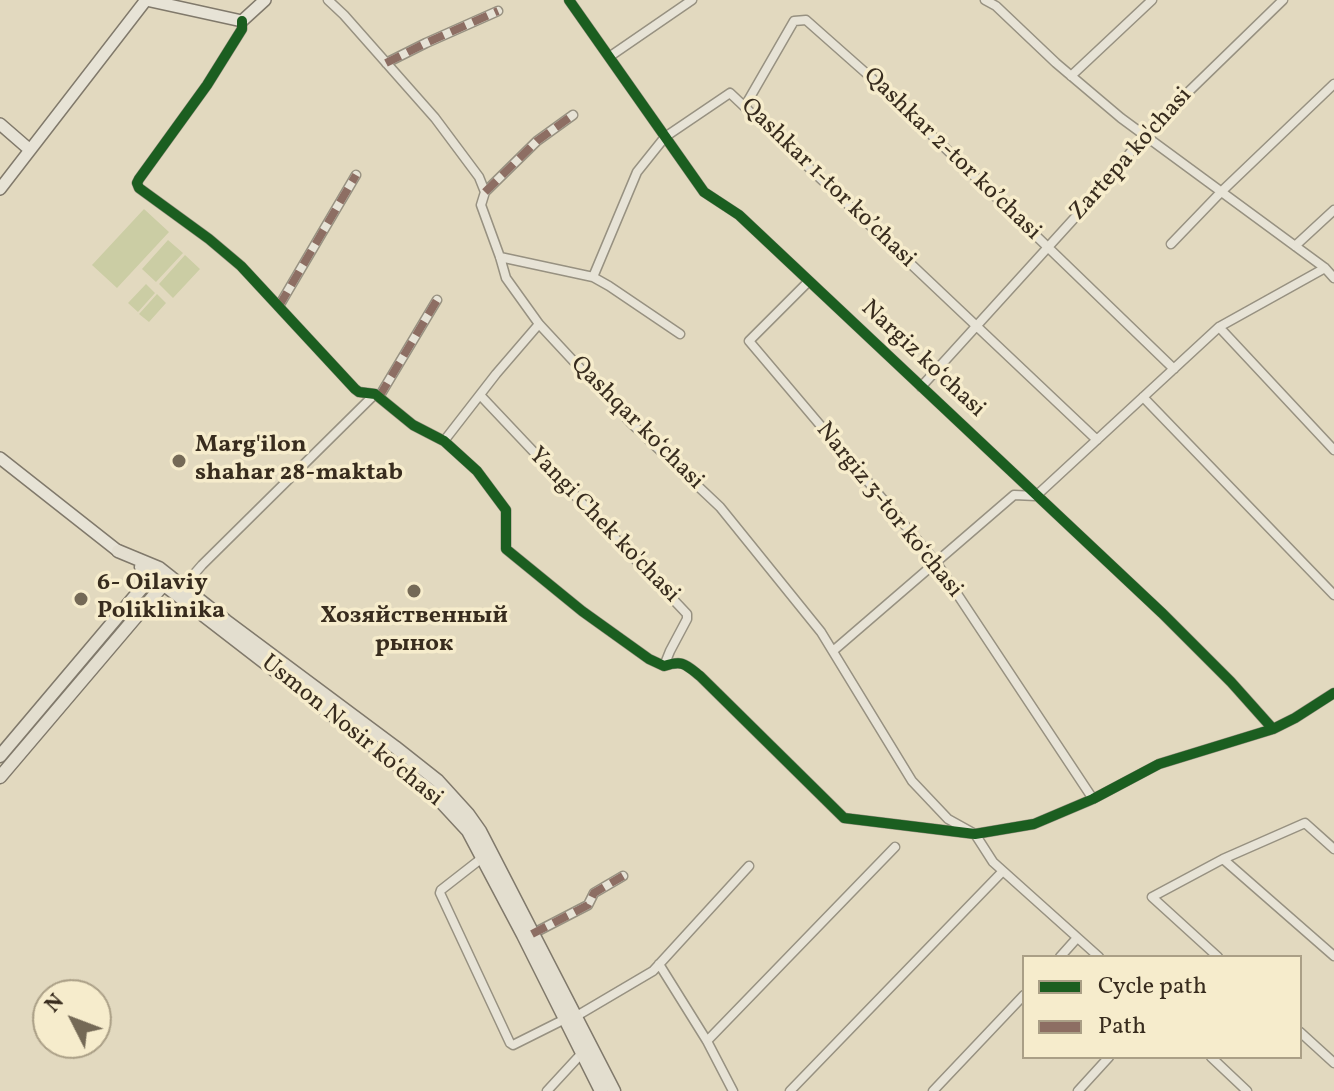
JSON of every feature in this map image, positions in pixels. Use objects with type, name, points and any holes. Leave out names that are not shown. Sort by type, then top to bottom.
[{"type":"main road","name":"Usmon Nosir ko‘chasi","points":[[118,551],[156,571],[180,590],[431,791],[468,831],[570,1018],[614,1091]]},
{"type":"main road","points":[[0,756],[156,571]]},
{"type":"main road","points":[[0,777],[167,580]]},
{"type":"main road","name":"Usmon Nosir ko‘chasi","points":[[180,590],[395,747],[450,793],[480,831],[532,934],[550,980]]},
{"type":"main road","name":"Usmon Nosir ko‘chasi","points":[[570,1018],[582,1053],[601,1091]]},
{"type":"street","points":[[0,189],[146,0],[242,21]]},
{"type":"street","points":[[265,0],[242,21],[242,29],[207,85],[137,183],[139,188],[241,266],[355,389],[377,395],[413,425],[444,441],[477,471],[506,510],[506,549],[582,611],[649,659],[664,666],[682,663],[700,676],[844,818],[975,834],[1034,824],[1093,799],[1159,764],[1273,729],[1334,693]]},
{"type":"street","name":"Qashqar koʻchasi","points":[[328,0],[435,118],[479,177],[485,192],[481,205],[506,278],[539,324],[631,423],[720,507],[821,632],[912,781],[948,819],[975,834]]},
{"type":"street","name":"Nargiz koʻchasi","points":[[569,0],[704,192],[739,215],[1163,614],[1273,729]]},
{"type":"street","points":[[609,57],[692,0]]},
{"type":"street","points":[[985,0],[1000,3],[1071,76],[1144,135],[1325,268],[1334,278]]},
{"type":"street","points":[[1071,76],[1152,0]]},
{"type":"street","name":"Zartepa ko'chasi","points":[[921,387],[1109,180],[1144,135],[1283,0]]},
{"type":"street","points":[[386,63],[498,11]]},
{"type":"street","name":"Qashkar 2-tor koʼchasi","points":[[745,106],[794,21],[806,20],[884,89],[1174,369]]},
{"type":"street","points":[[1171,244],[1334,84]]},
{"type":"street","name":"Qashkar 1-tor koʼchasi","points":[[593,277],[637,172],[665,137],[730,93],[1097,440]]},
{"type":"street","points":[[485,192],[537,141],[573,115]]},
{"type":"street","points":[[0,124],[30,150]]},
{"type":"street","points":[[279,306],[356,175]]},
{"type":"street","points":[[1295,246],[1334,210]]},
{"type":"street","points":[[500,257],[593,277],[680,334]]},
{"type":"street","points":[[833,651],[1014,495],[1036,496],[1219,327],[1325,268]]},
{"type":"street","name":"Nargiz 3-tor koʻchasi","points":[[809,281],[749,341],[936,562],[1093,799]]},
{"type":"street","points":[[180,590],[377,395],[437,300]]},
{"type":"street","points":[[444,441],[539,324]]},
{"type":"street","points":[[1219,327],[1334,450]]},
{"type":"street","name":"Yangi Chek ko'chasi","points":[[480,395],[687,614],[664,666]]},
{"type":"street","points":[[1143,397],[1334,595]]},
{"type":"street","name":"Usmon Nosir ko‘chasi","points":[[0,458],[118,551]]},
{"type":"street","points":[[1216,955],[1152,897],[1223,859],[1305,823],[1334,849]]},
{"type":"street","points":[[975,834],[993,862],[1097,955]]},
{"type":"street","points":[[707,1041],[895,847]]},
{"type":"street","points":[[482,858],[440,893],[513,1045],[570,1018],[653,971],[749,866]]},
{"type":"street","points":[[1223,859],[1334,956]]},
{"type":"street","points":[[790,1091],[1003,871]]},
{"type":"street","points":[[532,934],[588,905],[594,893],[623,876]]},
{"type":"street","points":[[1062,955],[1077,938]]},
{"type":"street","points":[[659,964],[707,1041],[733,1091]]},
{"type":"street","points":[[933,1091],[1022,997]]},
{"type":"street","points":[[1302,1034],[1334,1063]]},
{"type":"street","points":[[547,1091],[582,1053]]},
{"type":"street","points":[[1078,1091],[1107,1059]]},
{"type":"street","points":[[1213,1059],[1247,1091]]},
{"type":"green space","points":[[144,209],[169,232],[117,288],[92,265]]},
{"type":"green space","points":[[168,240],[183,253],[156,282],[142,269]]},
{"type":"green space","points":[[185,255],[200,269],[173,298],[159,284]]},
{"type":"green space","points":[[146,284],[155,293],[138,312],[128,303]]},
{"type":"green space","points":[[157,294],[166,303],[149,322],[139,314]]},
{"type":"marked path","points":[[386,63],[498,11]]},
{"type":"marked path","points":[[485,192],[537,141],[573,115]]},
{"type":"marked path","points":[[279,306],[356,175]]},
{"type":"marked path","points":[[379,397],[437,300]]},
{"type":"marked path","points":[[532,934],[588,905],[594,893],[623,876]]},
{"type":"cycle path","points":[[569,0],[704,192],[739,215],[1163,614],[1273,729]]},
{"type":"cycle path","points":[[242,21],[242,29],[207,85],[139,179],[139,188],[241,266],[355,389],[375,394],[413,425],[444,441],[477,471],[506,510],[506,549],[582,611],[649,659],[664,666],[684,664],[695,672],[844,818],[975,834],[1034,824],[1093,799],[1159,764],[1273,729],[1334,693]]},
{"type":"place","name":"Marg'ilon shahar 28-maktab","points":[[179,461]]},
{"type":"place","name":"Хозяйственный рынок","points":[[414,591]]},
{"type":"place","name":"6- Oilaviy Poliklinika","points":[[81,599]]}]
